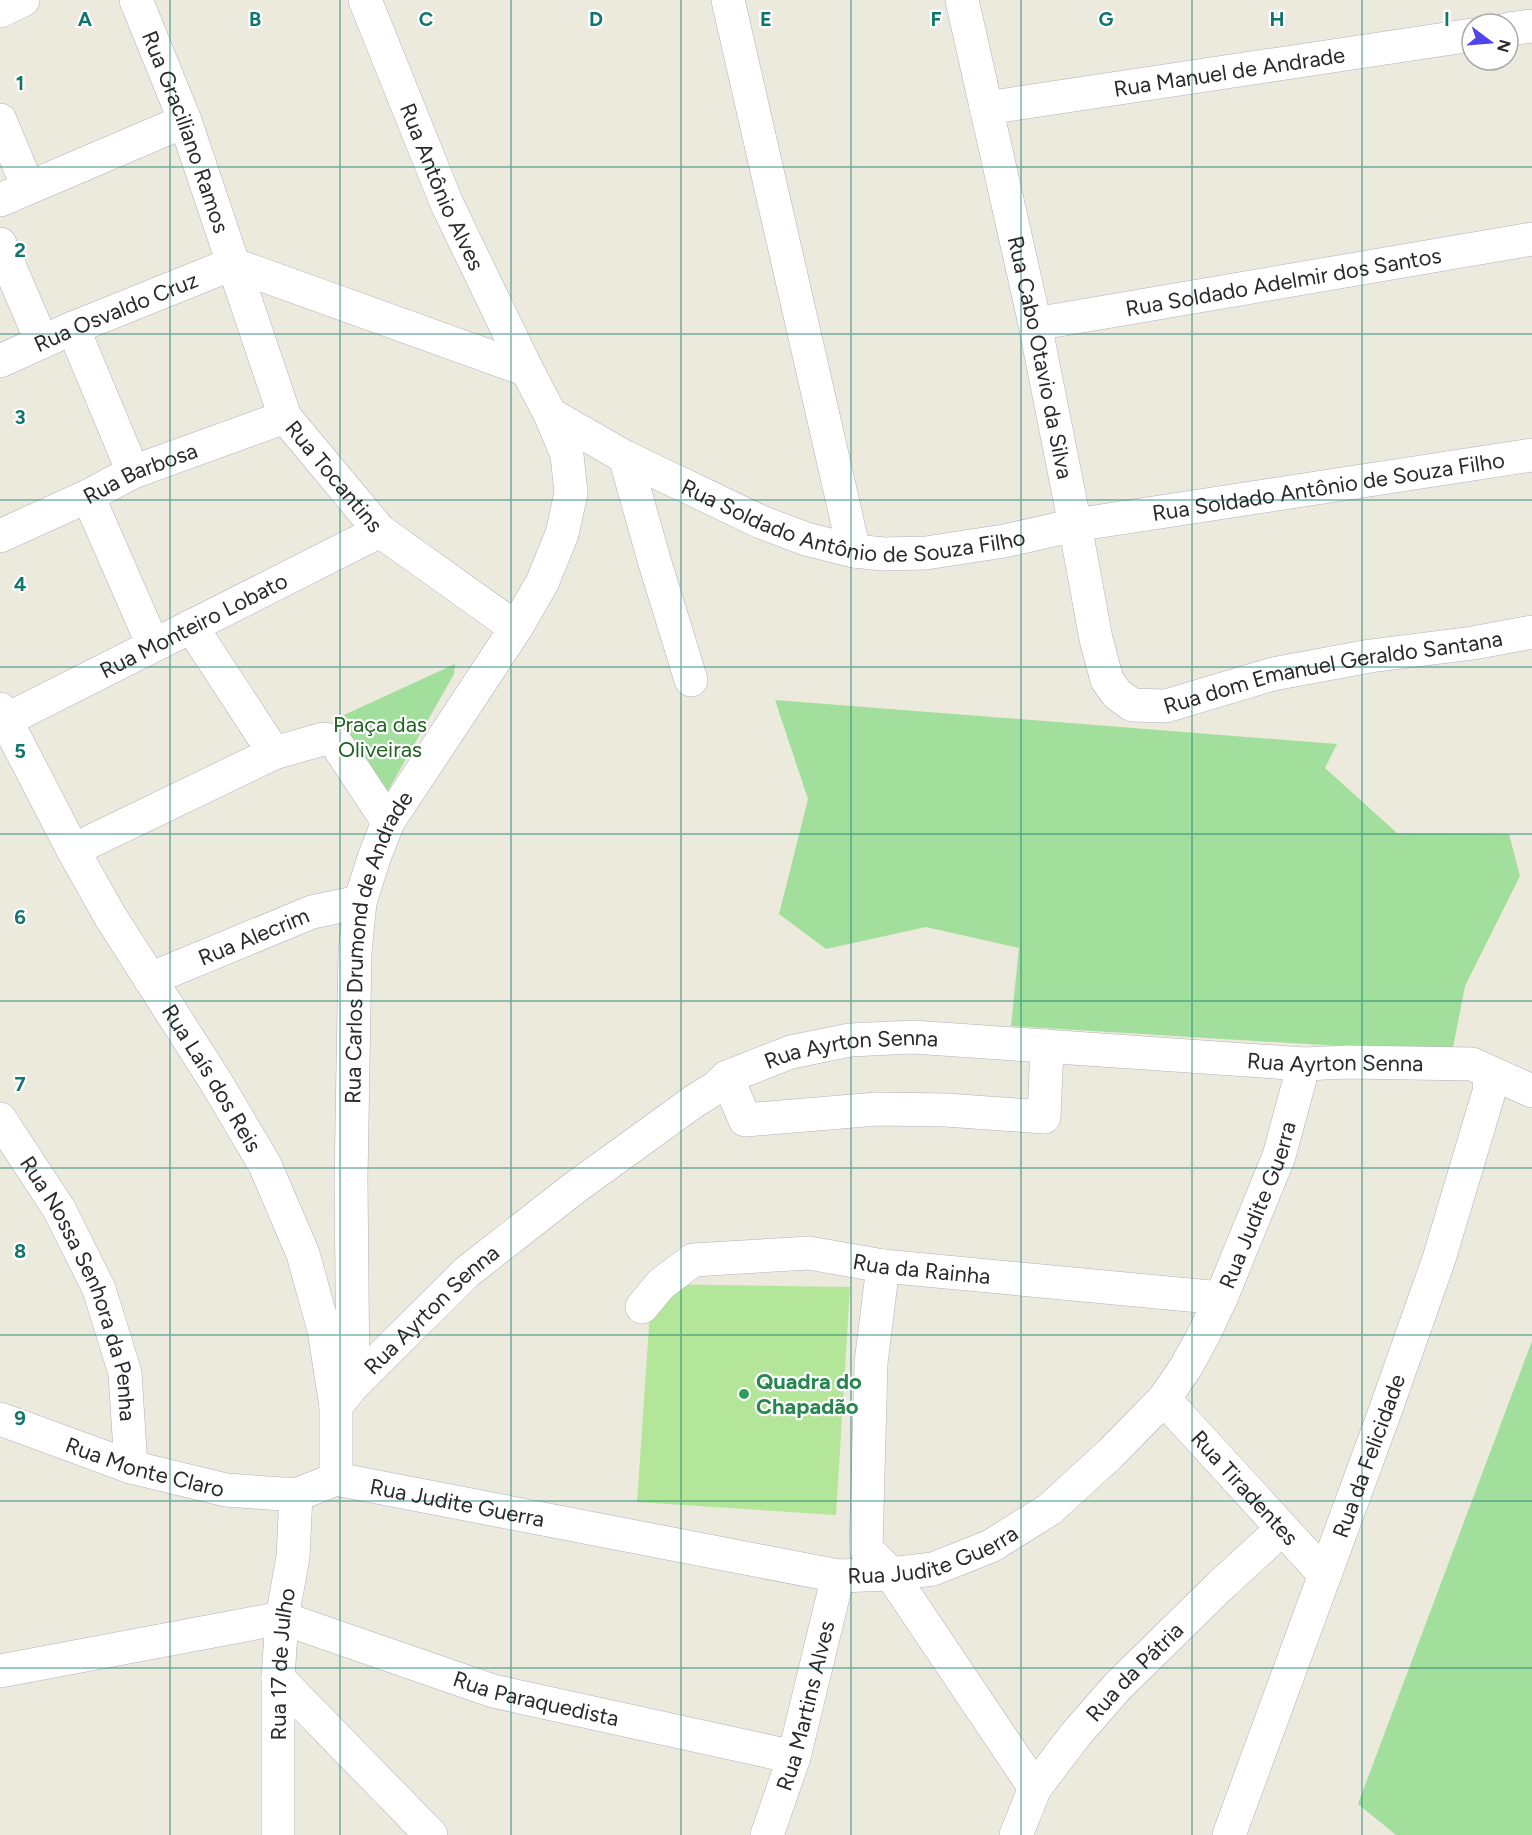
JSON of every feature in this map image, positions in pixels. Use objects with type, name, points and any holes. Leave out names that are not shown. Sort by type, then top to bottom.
[{"type":"street","points":[[0,11],[23,0]]},
{"type":"street","name":"Rua Graciliano Ramos","points":[[136,0],[185,121],[232,264]]},
{"type":"street","name":"Rua Antônio Alves","points":[[365,0],[447,204],[527,370]]},
{"type":"street","points":[[728,0],[854,551]]},
{"type":"street","name":"Rua Cabo Otavio da Silva","points":[[962,0],[1035,324],[1096,639],[1107,680],[1117,694],[1132,705]]},
{"type":"street","name":"Rua Manuel de Andrade","points":[[986,108],[1460,37]]},
{"type":"street","points":[[0,120],[14,194],[185,121]]},
{"type":"street","name":"Rua Soldado Adelmir dos Santos","points":[[1035,324],[1532,239]]},
{"type":"street","points":[[0,244],[42,342]]},
{"type":"street","points":[[232,264],[527,370],[550,414]]},
{"type":"street","name":"Rua Osvaldo Cruz","points":[[0,361],[73,328],[232,264]]},
{"type":"street","name":"Rua Tocantins","points":[[232,264],[285,417],[380,531],[516,628]]},
{"type":"street","points":[[73,328],[133,472]]},
{"type":"street","name":"Rua Soldado Antônio de Souza Filho","points":[[550,414],[625,457],[761,522],[806,539],[854,551],[883,554],[926,553],[1004,541],[1075,525],[1532,455]]},
{"type":"street","name":"Rua Carlos Drumond de Andrade","points":[[345,1395],[355,952],[360,902],[388,822],[516,628],[542,583],[562,534],[571,494],[567,454],[550,414]]},
{"type":"street","name":"Rua Barbosa","points":[[0,536],[88,496],[133,472],[285,417]]},
{"type":"street","points":[[625,457],[691,680]]},
{"type":"street","points":[[88,496],[153,645]]},
{"type":"street","name":"Rua Monteiro Lobato","points":[[3,715],[153,645],[380,531]]},
{"type":"street","points":[[191,626],[274,753]]},
{"type":"street","name":"Rua dom Emanuel Geraldo Santana","points":[[1132,705],[1166,706],[1273,674],[1370,656],[1473,643],[1532,632]]},
{"type":"street","name":"Rua Laís dos Reis","points":[[3,715],[110,916],[265,1165],[303,1254],[345,1395],[336,1479]]},
{"type":"street","points":[[73,850],[274,753],[322,739],[333,741],[338,746],[388,822]]},
{"type":"street","name":"Rua Alecrim","points":[[150,980],[312,912],[360,902]]},
{"type":"street","name":"Rua Ayrton Senna","points":[[345,1395],[466,1272],[573,1189],[693,1101],[717,1087],[727,1077],[791,1052],[850,1040],[913,1037],[1304,1064],[1449,1062],[1480,1066],[1487,1072],[1532,1091]]},
{"type":"street","points":[[727,1077],[745,1120],[877,1109],[946,1110],[1044,1117],[1047,1046]]},
{"type":"street","name":"Rua Judite Guerra","points":[[336,1479],[838,1576],[891,1574],[933,1569],[991,1546],[1050,1509],[1110,1454],[1164,1399],[1190,1359],[1221,1298],[1279,1156],[1304,1064]]},
{"type":"street","name":"Rua da Felicidade","points":[[1229,1835],[1439,1259],[1489,1092],[1490,1078],[1487,1072]]},
{"type":"street","name":"Rua Nossa Senhora da Penha","points":[[0,1119],[59,1209],[99,1289],[125,1373],[131,1467]]},
{"type":"street","name":"Rua da Rainha","points":[[642,1307],[661,1284],[693,1260],[809,1253],[883,1266],[1221,1298]]},
{"type":"street","points":[[883,1266],[871,1363],[866,1549],[891,1574],[1035,1788]]},
{"type":"street","name":"Rua Tiradentes","points":[[1164,1399],[1325,1575]]},
{"type":"street","name":"Rua Monte Claro","points":[[0,1419],[131,1467],[226,1490],[296,1495]]},
{"type":"street","points":[[296,1495],[336,1479]]},
{"type":"street","name":"Rua 17 de Julho","points":[[278,1835],[278,1678],[282,1618],[293,1557],[296,1495]]},
{"type":"street","name":"Rua da Pátria","points":[[1016,1835],[1035,1788],[1076,1734],[1118,1686],[1203,1602],[1282,1529]]},
{"type":"street","name":"Rua Martins Alves","points":[[767,1835],[794,1757],[838,1576]]},
{"type":"street","points":[[0,1671],[282,1618]]},
{"type":"street","name":"Rua Paraquedista","points":[[282,1618],[492,1691],[794,1757]]},
{"type":"street","points":[[278,1678],[431,1835]]},
{"type":"green space","name":"Praça das Oliveiras","points":[[455,664],[454,674],[385,796],[378,803],[333,720]]},
{"type":"green space","points":[[775,700],[1337,744],[1325,768],[1397,833],[1509,834],[1520,876],[1465,986],[1452,1053],[1011,1026],[1019,948],[926,927],[826,949],[779,914],[808,799]]},
{"type":"green space","name":"Quadra do Chapadão","points":[[652,1284],[850,1287],[836,1515],[637,1502]]},
{"type":"green space","points":[[1532,1341],[1532,1835],[1396,1835],[1358,1804]]},
{"type":"place","name":"Quadra do Chapadão","points":[[744,1394]]}]
